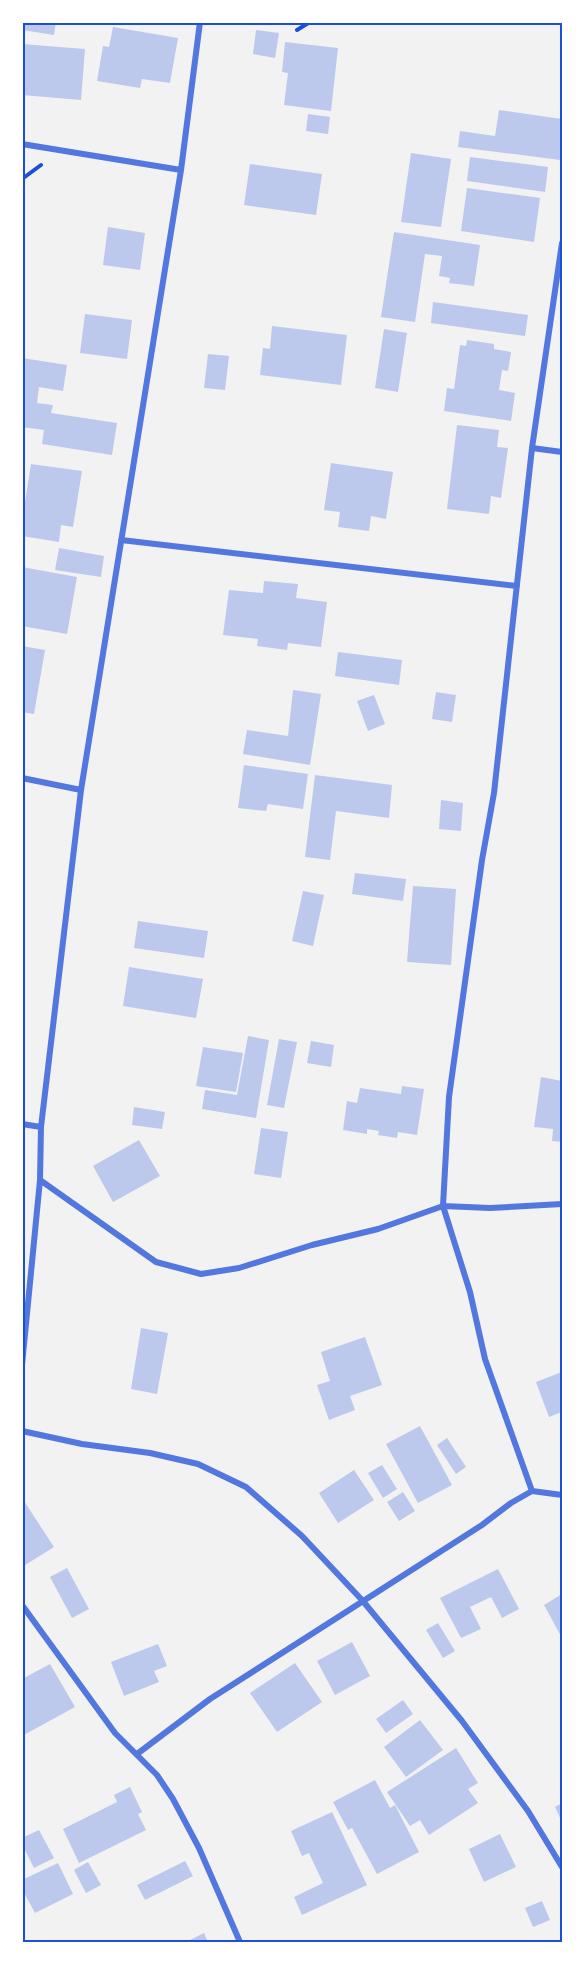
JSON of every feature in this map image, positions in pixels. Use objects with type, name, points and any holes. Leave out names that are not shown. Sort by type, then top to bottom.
[{"type":"street","points":[[22,1365],[40,1180],[41,1127],[81,790],[181,170],[200,22]]},
{"type":"street","points":[[22,144],[181,170]]},
{"type":"street","points":[[532,1491],[485,1359],[470,1292],[443,1206],[449,1097],[482,860],[494,793],[532,448],[562,243]]},
{"type":"street","points":[[532,448],[562,452]]},
{"type":"street","points":[[121,540],[518,586]]},
{"type":"street","points":[[22,778],[81,790]]},
{"type":"street","points":[[22,1124],[41,1127]]},
{"type":"street","points":[[40,1180],[156,1262],[201,1274],[239,1268],[312,1245],[378,1229],[443,1206],[490,1208],[562,1204]]},
{"type":"street","points":[[22,1431],[82,1444],[150,1453],[198,1464],[246,1487],[302,1536],[362,1600],[462,1721],[528,1811],[562,1867]]},
{"type":"street","points":[[137,1754],[210,1699],[532,1491],[562,1496]]},
{"type":"street","points":[[22,1605],[115,1733],[157,1775],[173,1799],[198,1848],[240,1942]]},
{"type":"path","points":[[297,30],[310,22]]},
{"type":"building","points":[[22,22],[56,22],[54,35],[22,30]]},
{"type":"building","points":[[113,27],[178,38],[170,83],[142,79],[140,88],[97,81],[103,46],[109,47]]},
{"type":"building","points":[[256,30],[279,33],[275,58],[253,54]]},
{"type":"building","points":[[285,42],[338,48],[331,111],[284,105],[288,73],[282,72]]},
{"type":"building","points":[[22,44],[85,49],[81,100],[22,95]]},
{"type":"building","points":[[499,110],[562,119],[560,160],[458,147],[460,131],[495,136]]},
{"type":"building","points":[[308,114],[330,117],[328,134],[306,131]]},
{"type":"building","points":[[411,153],[451,159],[441,227],[401,222]]},
{"type":"building","points":[[470,157],[548,167],[545,192],[467,181]]},
{"type":"building","points":[[250,164],[322,174],[316,215],[244,205]]},
{"type":"building","points":[[467,188],[540,198],[534,242],[461,231]]},
{"type":"building","points":[[108,227],[145,233],[140,270],[103,265]]},
{"type":"building","points":[[394,232],[480,245],[474,286],[449,283],[450,278],[439,276],[442,256],[425,254],[415,322],[381,317]]},
{"type":"building","points":[[433,302],[528,315],[525,336],[431,323]]},
{"type":"building","points":[[85,314],[132,320],[127,359],[80,353]]},
{"type":"building","points":[[272,326],[347,335],[341,385],[260,375],[263,348],[270,349]]},
{"type":"building","points":[[384,329],[407,333],[398,392],[375,388]]},
{"type":"building","points":[[467,340],[494,344],[494,349],[511,352],[508,371],[502,370],[499,390],[515,393],[511,421],[444,411],[447,388],[454,389],[460,345],[466,346]]},
{"type":"building","points":[[208,354],[229,356],[225,390],[204,388]]},
{"type":"building","points":[[22,358],[67,365],[63,391],[39,387],[37,403],[53,405],[51,413],[117,423],[112,455],[42,444],[44,430],[22,427]]},
{"type":"building","points":[[457,425],[499,430],[497,447],[508,448],[501,498],[491,496],[489,514],[447,509]]},
{"type":"building","points":[[331,463],[393,472],[386,519],[371,516],[369,531],[338,527],[340,512],[324,510]]},
{"type":"building","points":[[31,464],[82,471],[73,527],[61,525],[59,542],[22,536],[22,521]]},
{"type":"building","points":[[59,548],[104,556],[101,577],[55,570]]},
{"type":"building","points":[[22,567],[77,577],[67,634],[22,626],[25,589],[22,589]]},
{"type":"building","points":[[264,581],[298,584],[296,598],[327,602],[321,647],[288,643],[287,650],[257,646],[258,639],[223,635],[229,590],[263,593]]},
{"type":"building","points":[[22,646],[45,650],[34,714],[22,712]]},
{"type":"building","points":[[338,652],[402,660],[399,685],[335,676]]},
{"type":"building","points":[[293,690],[321,694],[310,765],[243,754],[247,730],[288,736]]},
{"type":"building","points":[[436,692],[456,695],[452,722],[432,719]]},
{"type":"building","points":[[374,695],[385,724],[368,731],[357,701]]},
{"type":"building","points":[[244,765],[308,774],[303,809],[268,804],[266,811],[238,808]]},
{"type":"building","points":[[315,775],[392,785],[389,818],[336,811],[330,860],[305,857]]},
{"type":"building","points":[[441,800],[463,803],[461,831],[439,829]]},
{"type":"building","points":[[355,873],[406,879],[403,901],[352,894]]},
{"type":"building","points":[[413,886],[456,889],[451,965],[407,962]]},
{"type":"building","points":[[303,891],[324,895],[313,946],[292,941]]},
{"type":"building","points":[[138,921],[208,931],[204,958],[134,948]]},
{"type":"building","points":[[129,967],[203,979],[196,1018],[123,1006]]},
{"type":"building","points":[[248,1036],[269,1040],[256,1118],[202,1109],[205,1090],[237,1095]]},
{"type":"building","points":[[279,1039],[297,1042],[284,1108],[267,1105]]},
{"type":"building","points":[[311,1041],[334,1045],[331,1067],[307,1063]]},
{"type":"building","points":[[203,1047],[243,1053],[236,1092],[196,1086]]},
{"type":"building","points":[[541,1077],[562,1081],[562,1142],[552,1141],[553,1129],[534,1127]]},
{"type":"building","points":[[402,1086],[424,1089],[417,1135],[398,1132],[397,1138],[378,1135],[379,1131],[367,1129],[367,1134],[343,1130],[347,1101],[357,1103],[360,1088],[401,1094]]},
{"type":"building","points":[[134,1107],[165,1112],[162,1129],[132,1125]]},
{"type":"building","points":[[261,1128],[288,1132],[281,1178],[254,1174]]},
{"type":"building","points":[[139,1140],[160,1176],[113,1202],[93,1166]]},
{"type":"building","points":[[141,1328],[168,1333],[157,1394],[131,1389]]},
{"type":"building","points":[[365,1337],[382,1385],[350,1396],[355,1410],[329,1420],[317,1385],[330,1381],[321,1352]]},
{"type":"building","points":[[562,1372],[562,1412],[549,1417],[536,1382]]},
{"type":"building","points":[[420,1426],[452,1485],[418,1503],[386,1444]]},
{"type":"building","points":[[447,1438],[466,1467],[456,1474],[437,1445]]},
{"type":"building","points":[[382,1465],[397,1489],[383,1498],[368,1473]]},
{"type":"building","points":[[354,1470],[374,1500],[338,1523],[319,1493]]},
{"type":"building","points":[[403,1492],[415,1511],[399,1521],[387,1502]]},
{"type":"building","points":[[24,1501],[54,1547],[22,1567],[22,1502]]},
{"type":"building","points":[[67,1568],[89,1609],[72,1618],[50,1577]]},
{"type":"building","points":[[498,1569],[519,1609],[502,1618],[491,1597],[470,1607],[481,1629],[461,1638],[440,1598]]},
{"type":"building","points":[[562,1594],[562,1638],[544,1605]]},
{"type":"building","points":[[438,1623],[455,1651],[443,1658],[426,1630]]},
{"type":"building","points":[[352,1642],[370,1676],[335,1695],[317,1661]]},
{"type":"building","points":[[158,1644],[167,1666],[154,1671],[159,1682],[124,1696],[111,1662]]},
{"type":"building","points":[[295,1663],[322,1702],[277,1732],[250,1693]]},
{"type":"building","points":[[50,1664],[75,1707],[22,1736],[22,1679]]},
{"type":"building","points":[[403,1700],[413,1714],[386,1733],[376,1719]]},
{"type":"building","points":[[420,1720],[443,1750],[406,1777],[384,1747]]},
{"type":"building","points":[[456,1748],[478,1783],[468,1789],[478,1803],[429,1835],[420,1820],[410,1826],[387,1792]]},
{"type":"building","points":[[375,1780],[390,1808],[395,1805],[419,1852],[377,1874],[352,1828],[348,1830],[333,1802]]},
{"type":"building","points":[[130,1787],[142,1812],[138,1814],[146,1830],[79,1863],[63,1829],[117,1802],[114,1795]]},
{"type":"building","points":[[562,1803],[562,1822],[555,1807]]},
{"type":"building","points":[[332,1812],[367,1885],[302,1915],[294,1897],[323,1883],[309,1853],[302,1856],[291,1831]]},
{"type":"building","points":[[39,1830],[54,1858],[34,1868],[22,1844],[22,1838]]},
{"type":"building","points":[[500,1834],[516,1867],[484,1882],[469,1849]]},
{"type":"building","points":[[185,1861],[193,1876],[145,1900],[137,1885]]},
{"type":"building","points":[[88,1862],[101,1885],[86,1893],[74,1870]]},
{"type":"building","points":[[58,1863],[73,1894],[35,1913],[22,1889],[22,1880]]},
{"type":"building","points":[[542,1901],[550,1920],[533,1927],[525,1908]]},
{"type":"building","points":[[204,1933],[208,1942],[186,1942]]}]
